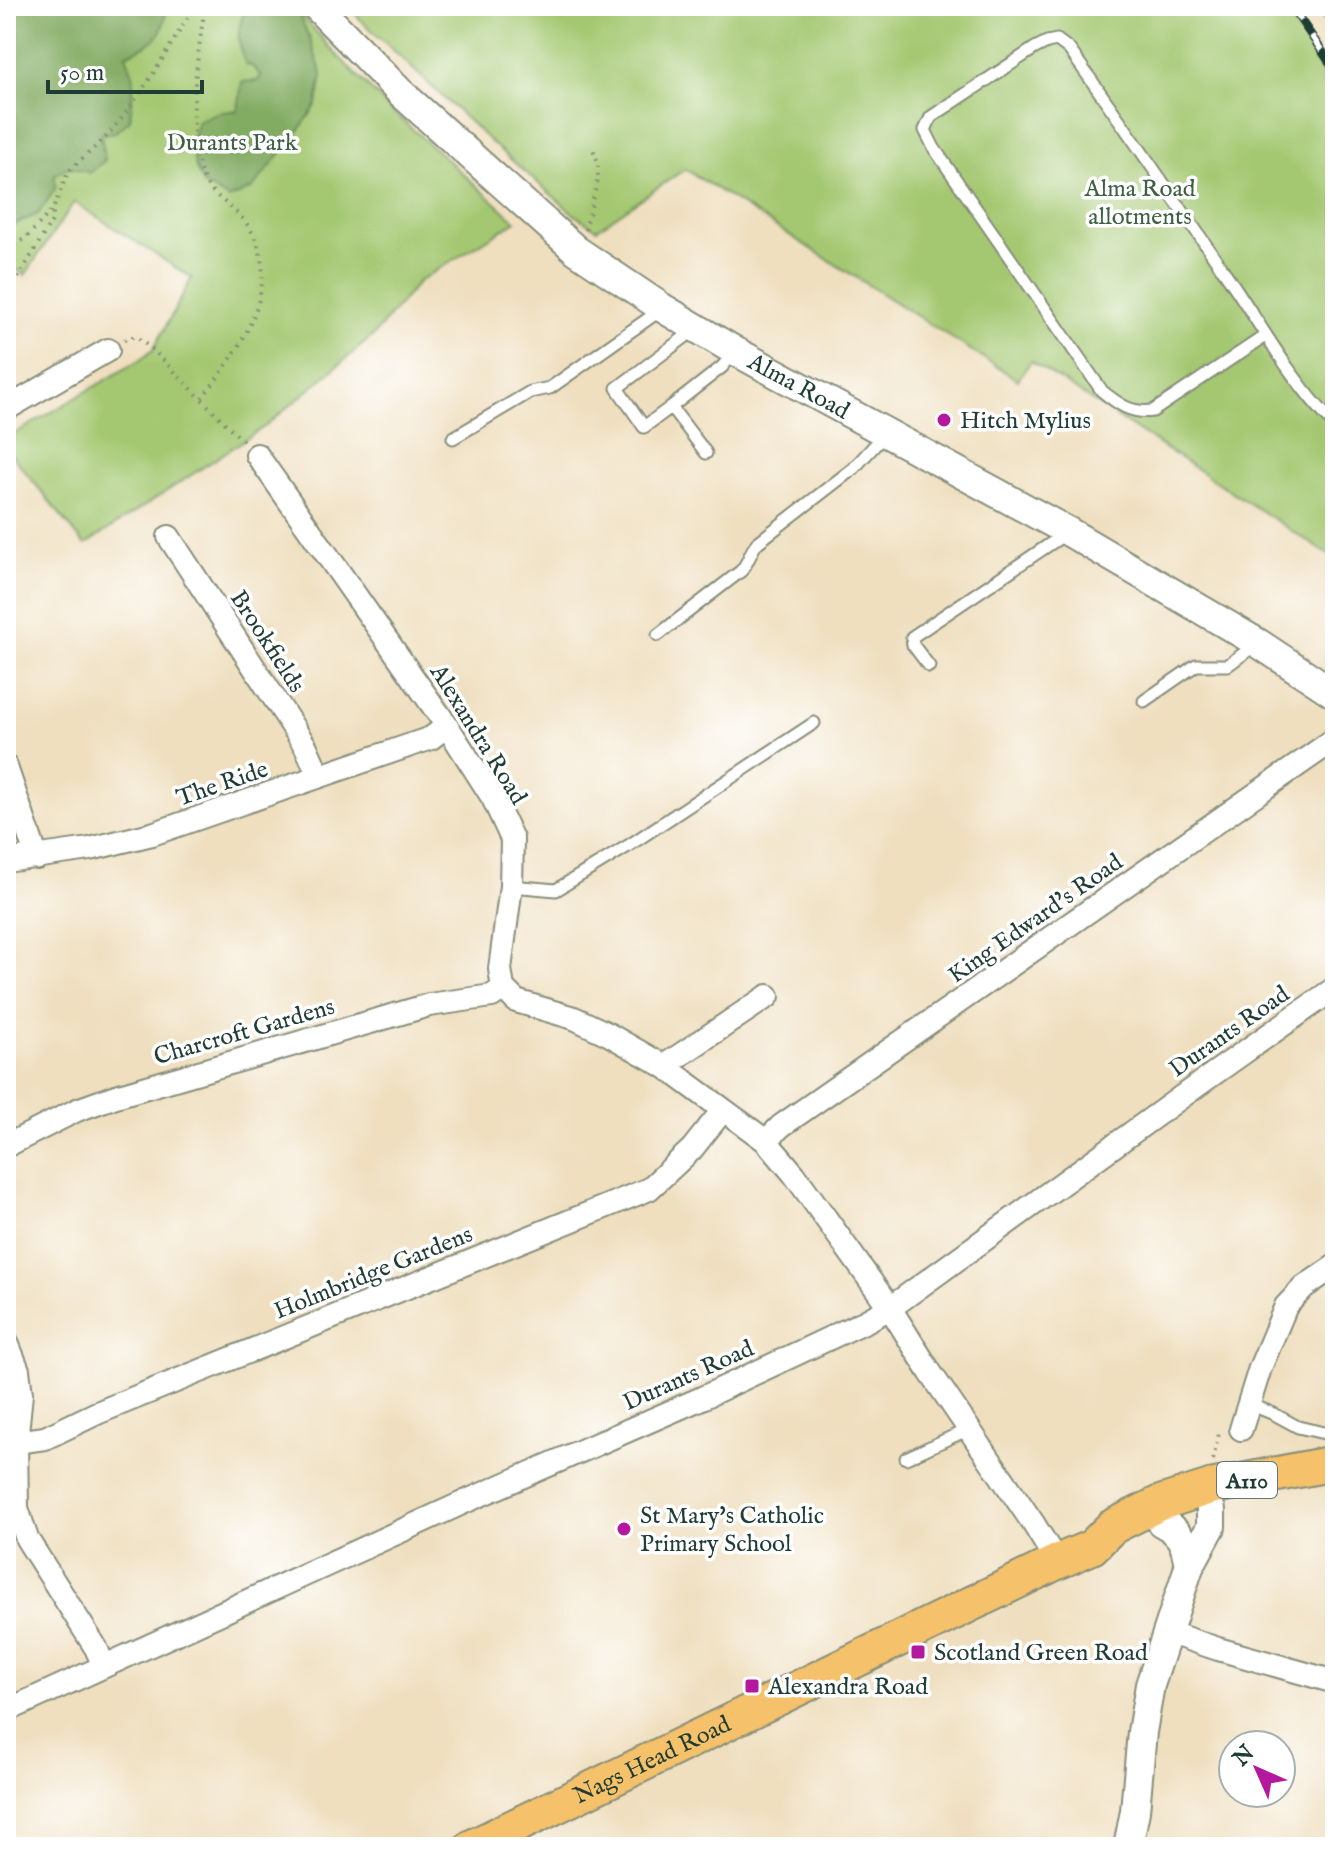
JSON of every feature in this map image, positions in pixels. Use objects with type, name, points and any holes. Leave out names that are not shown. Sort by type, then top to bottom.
[{"type":"main road","name":"A110","points":[[1161,1512],[1210,1487],[1330,1448]]},
{"type":"main road","name":"A110","points":[[1211,1510],[1335,1487]]},
{"type":"main road","points":[[1161,1512],[1205,1498],[1211,1510]]},
{"type":"main road","name":"Nags Head Road","points":[[472,1847],[1092,1547],[1112,1527],[1161,1512]]},
{"type":"street","name":"Alma Road","points":[[316,6],[401,93],[576,250],[692,326],[1069,532],[1258,643],[1335,694]]},
{"type":"street","points":[[6,409],[108,350]]},
{"type":"street","name":"Alexandra Road","points":[[257,455],[447,726],[493,798],[512,839],[511,886],[500,969],[503,988]]},
{"type":"street","name":"Brookfields","points":[[169,537],[306,747],[319,776]]},
{"type":"street","name":"The Ride","points":[[6,861],[90,849],[152,834],[431,738],[447,726]]},
{"type":"street","name":"King Edward's Road","points":[[766,1141],[781,1126],[1335,739]]},
{"type":"street","points":[[6,767],[37,858]]},
{"type":"street","points":[[503,988],[516,1001],[574,1018],[664,1066],[766,1141],[794,1174],[890,1308],[1057,1562]]},
{"type":"street","name":"Charcroft Gardens","points":[[6,1146],[77,1110],[116,1096],[429,1005],[492,996],[503,988]]},
{"type":"street","name":"Durants Road","points":[[6,1711],[469,1500],[702,1398],[890,1308],[1335,988]]},
{"type":"street","points":[[664,1066],[768,996]]},
{"type":"street","name":"Holmbridge Gardens","points":[[16,1442],[45,1438],[97,1413],[649,1189],[692,1149],[723,1110]]},
{"type":"street","points":[[1230,1431],[1249,1404],[1260,1368],[1286,1306],[1304,1287],[1335,1266]]},
{"type":"street","points":[[6,1340],[18,1370],[21,1394],[16,1442],[17,1508],[27,1539],[96,1648],[104,1666]]},
{"type":"street","points":[[1128,1847],[1135,1811],[1146,1701],[1189,1567],[1211,1527],[1211,1510]]},
{"type":"street","points":[[1161,1512],[1186,1547],[1189,1567]]},
{"type":"street","points":[[1167,1632],[1335,1682]]},
{"type":"lane","points":[[1265,336],[1153,411],[1140,413],[1128,410],[1102,391],[934,148],[925,130],[931,117],[1047,42],[1057,40],[1069,49],[1265,336],[1304,390],[1335,425]]},
{"type":"lane","points":[[453,438],[530,392],[550,388],[661,307]]},
{"type":"lane","points":[[692,326],[685,337],[617,388],[644,427],[722,367],[735,351]]},
{"type":"lane","points":[[671,407],[706,453]]},
{"type":"lane","points":[[658,635],[741,571],[757,543],[854,468],[886,433]]},
{"type":"lane","points":[[929,666],[913,645],[912,637],[1069,532]]},
{"type":"lane","points":[[1144,701],[1196,665],[1228,665],[1258,643]]},
{"type":"lane","points":[[511,886],[556,890],[814,723]]},
{"type":"lane","points":[[1249,1404],[1298,1427],[1330,1448]]},
{"type":"lane","points":[[906,1458],[969,1429]]},
{"type":"path","points":[[6,244],[13,245],[26,238],[53,209],[68,172],[106,137],[129,109],[195,6]]},
{"type":"path","points":[[202,398],[228,365],[248,328],[260,299],[264,271],[257,243],[247,224],[216,194],[204,179],[198,163],[194,108],[205,6]]},
{"type":"path","points":[[576,250],[588,223],[598,180],[598,162],[592,147]]},
{"type":"path","points":[[18,278],[53,219],[53,209]]},
{"type":"path","points":[[108,350],[135,336],[153,350],[257,455]]},
{"type":"path","points":[[1212,1466],[1230,1431]]},
{"type":"green space","name":"Durants Park","points":[[6,6],[294,6],[391,110],[516,221],[418,282],[374,335],[267,425],[85,545],[6,448],[6,439],[153,350],[192,278],[74,202],[25,275],[6,262]]},
{"type":"green space","points":[[6,6],[167,6],[163,26],[156,38],[126,55],[134,77],[130,120],[115,132],[101,134],[105,160],[90,173],[69,167],[55,174],[55,189],[38,214],[6,228]]},
{"type":"green space","points":[[248,6],[287,6],[299,15],[322,75],[317,104],[300,129],[252,189],[229,199],[203,184],[195,166],[192,141],[198,121],[216,113],[238,110],[242,82],[257,81],[261,76],[252,66],[246,65],[239,41],[239,28]]},
{"type":"green space","name":"Alma Road allotments","points":[[346,6],[1283,6],[1335,83],[1335,559],[1031,361],[1018,380],[685,169],[597,229],[575,215],[493,144]]},
{"type":"green space","points":[[1314,6],[1335,6],[1335,36]]},
{"type":"railway","points":[[1291,6],[1335,70]]},
{"type":"place","name":"Hitch Mylius","points":[[944,420]]},
{"type":"place","name":"St Mary's Catholic Primary School","points":[[624,1529]]},
{"type":"place","name":"Scotland Green Road","points":[[918,1652]]},
{"type":"place","name":"Alexandra Road","points":[[752,1686]]}]
